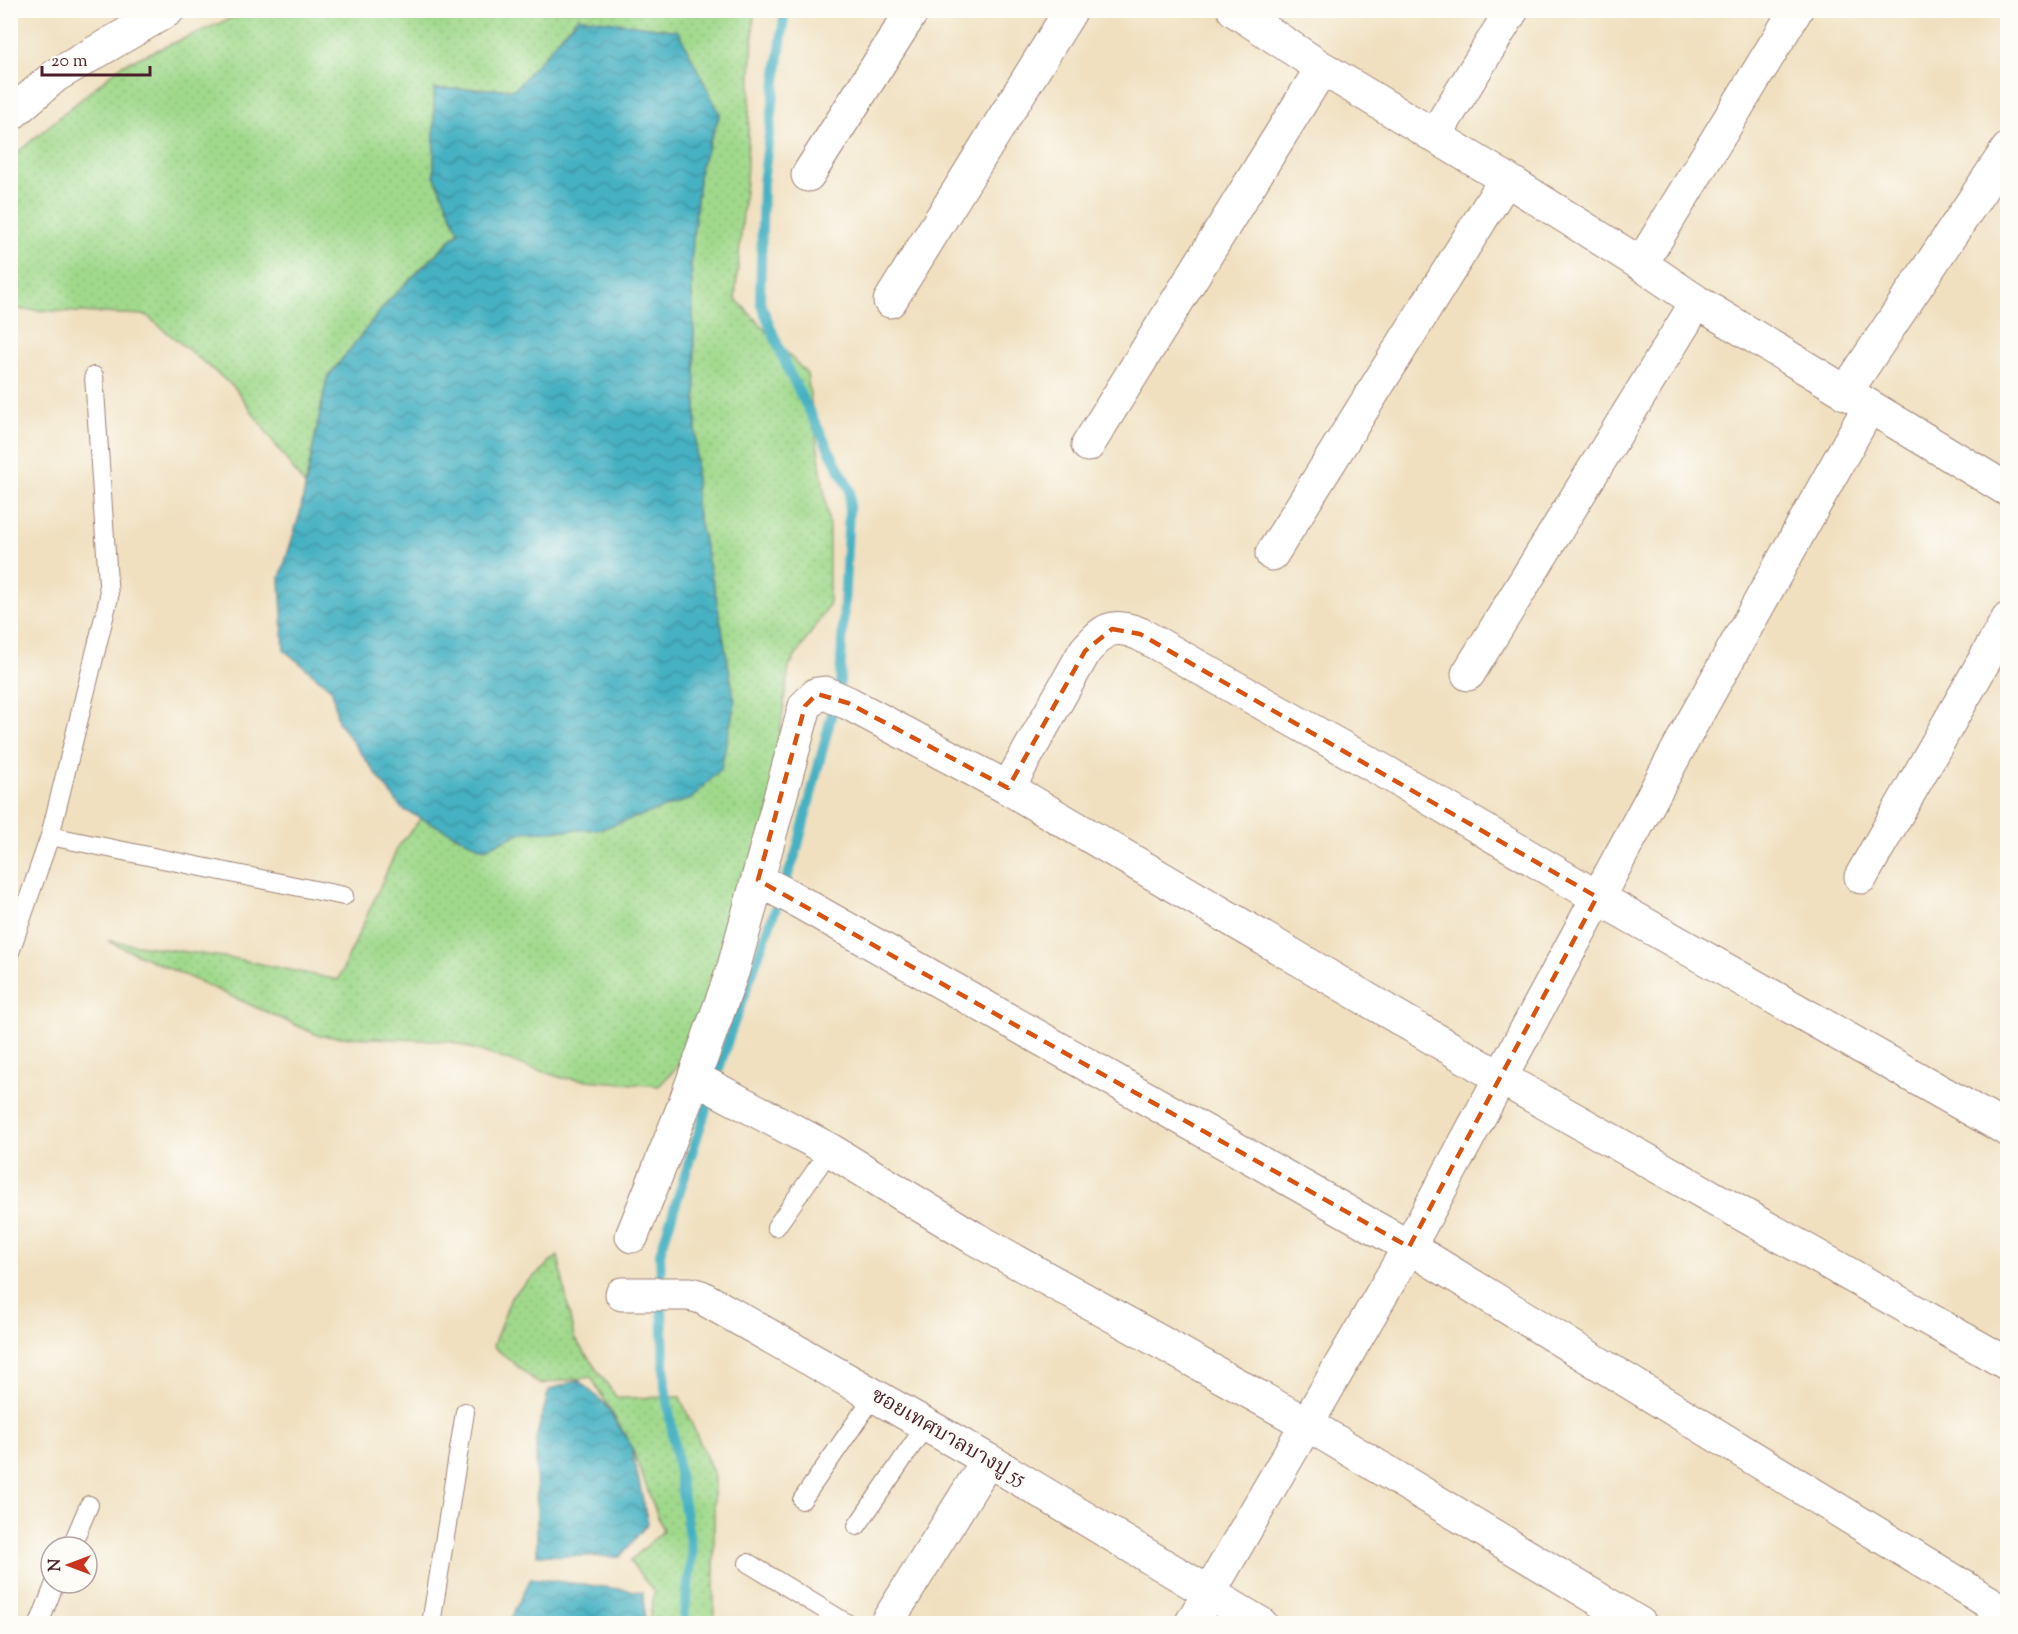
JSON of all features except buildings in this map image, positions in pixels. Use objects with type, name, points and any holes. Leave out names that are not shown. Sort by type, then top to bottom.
[{"type":"street","points":[[10,114],[55,76],[168,10]]},
{"type":"street","points":[[808,175],[913,10]]},
{"type":"street","points":[[890,301],[1071,10]]},
{"type":"street","points":[[1234,10],[1322,68],[1435,135],[1641,264],[1697,302],[2007,490]]},
{"type":"street","points":[[1435,135],[1512,10]]},
{"type":"street","points":[[1641,264],[1796,10]]},
{"type":"street","points":[[1088,445],[1322,68]]},
{"type":"street","points":[[1191,1623],[1409,1247],[1597,897],[1857,400],[2007,149]]},
{"type":"street","points":[[1272,554],[1506,179]]},
{"type":"street","points":[[1468,674],[1697,302]]},
{"type":"street","points":[[1861,877],[2007,619]]},
{"type":"street","points":[[1008,788],[1085,651],[1098,637],[1112,628],[1124,627],[1387,772],[1597,897],[2007,1130]]},
{"type":"street","points":[[632,1236],[700,1080],[734,970],[771,887],[805,706],[817,693],[836,698],[1008,788],[1501,1078],[2007,1364]]},
{"type":"street","points":[[771,887],[1409,1247],[2007,1614]]},
{"type":"street","points":[[700,1080],[830,1150],[974,1238],[1308,1424],[1640,1623]]},
{"type":"street","name":"ซอยเทศบาลบางปู 55","points":[[648,1295],[690,1294],[700,1297],[988,1460],[1262,1623]]},
{"type":"street","points":[[886,1623],[988,1460]]},
{"type":"lane","points":[[10,952],[50,836],[109,597],[94,376]]},
{"type":"lane","points":[[50,836],[344,896]]},
{"type":"lane","points":[[776,1227],[830,1150]]},
{"type":"lane","points":[[802,1500],[874,1396]]},
{"type":"lane","points":[[431,1623],[465,1412]]},
{"type":"lane","points":[[857,1526],[926,1425]]},
{"type":"lane","points":[[76,1535],[89,1504]]},
{"type":"lane","points":[[748,1563],[848,1623]]},
{"type":"lane","points":[[41,1616],[50,1595]]},
{"type":"highlighted area","points":[[1112,629],[1140,634],[1597,897],[1409,1247],[758,880],[805,706],[817,694],[848,703],[1008,788],[1085,651]]},
{"type":"green space","points":[[289,10],[754,11],[746,181],[735,298],[807,374],[829,525],[829,605],[789,666],[763,863],[711,1031],[659,1086],[562,1078],[449,1041],[320,1036],[108,941],[237,959],[338,980],[398,847],[421,818],[485,849],[522,832],[716,596],[696,506],[696,392],[691,262],[700,168],[720,114],[578,17],[515,89],[434,89],[434,175],[459,231],[389,300],[327,378],[305,486],[235,388],[146,315],[11,309],[10,166],[18,152],[122,65],[234,17]]},
{"type":"green space","points":[[558,1256],[574,1338],[617,1398],[680,1397],[714,1475],[714,1623],[649,1623],[654,1592],[630,1561],[663,1531],[631,1445],[591,1377],[539,1384],[493,1346],[512,1295]]},
{"type":"water","points":[[578,17],[678,31],[720,114],[700,168],[691,262],[696,392],[696,506],[716,596],[735,702],[721,769],[691,799],[601,829],[522,832],[484,849],[402,809],[338,722],[332,690],[284,650],[280,578],[300,513],[327,378],[389,300],[459,232],[434,175],[434,89],[515,89]]},
{"type":"water","points":[[578,1380],[605,1404],[631,1445],[648,1523],[620,1557],[537,1555],[536,1438],[549,1390]]},
{"type":"water","points":[[531,1578],[643,1592],[645,1623],[510,1623]]},
{"type":"waterway","points":[[683,1624],[692,1554],[665,1387],[660,1253],[732,1028],[796,853],[840,682],[850,490],[789,372],[760,302],[763,183],[785,10]]},
{"type":"waterway","points":[[10,1618],[45,1623]]}]
